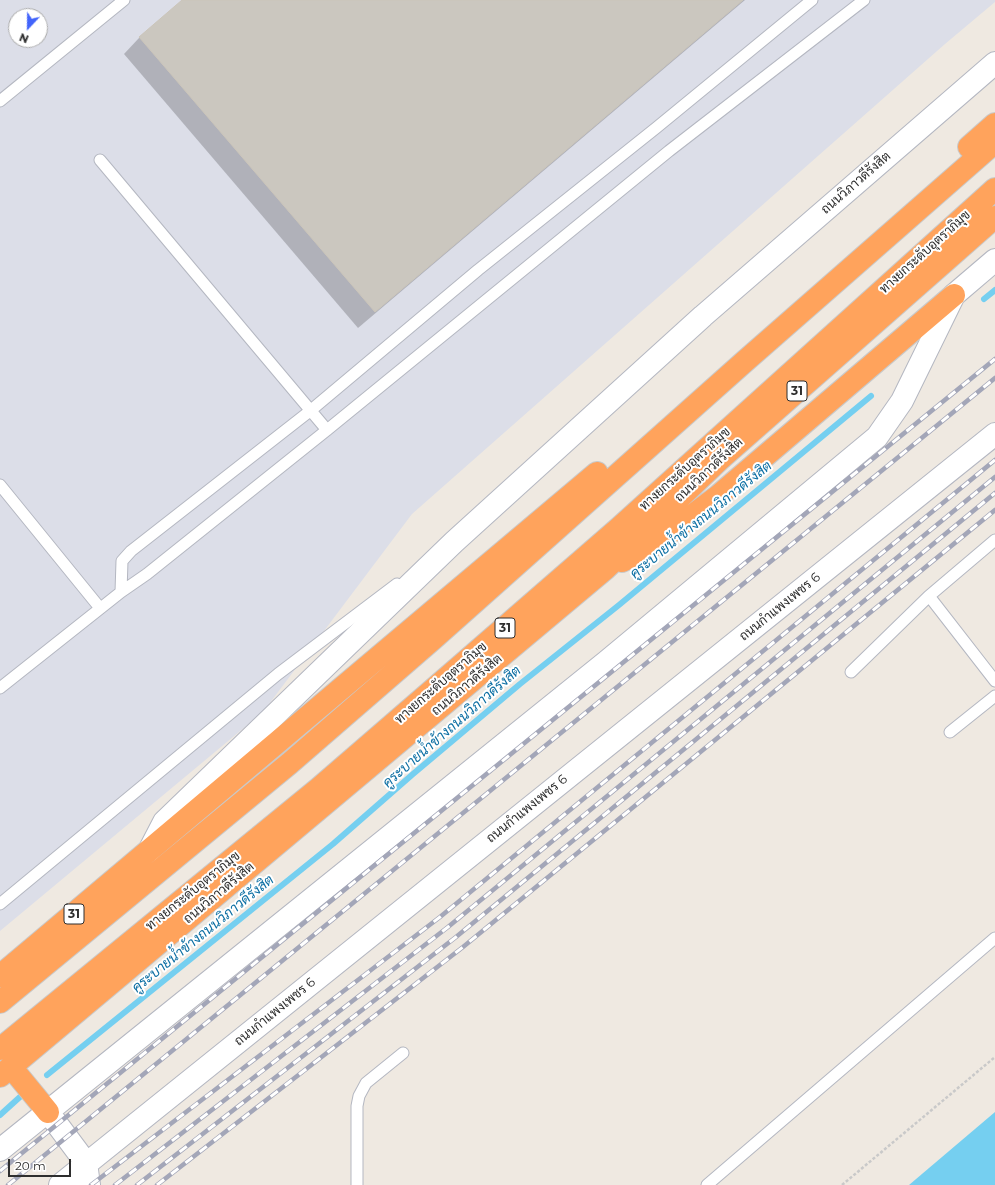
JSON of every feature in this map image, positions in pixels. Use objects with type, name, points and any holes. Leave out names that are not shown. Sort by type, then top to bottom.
[{"type":"highway","name":"ถนนวิภาวดีรังสิต","points":[[0,976],[693,392],[995,124]]},
{"type":"highway","name":"31","points":[[0,1002],[290,763],[433,639],[744,362],[995,142]]},
{"type":"highway","name":"ทางยกระดับอุตราภิมุข","points":[[4,1064],[619,528],[995,189]]},
{"type":"highway","name":"ถนนวิภาวดีรังสิต","points":[[4,1064],[605,570],[719,460],[995,217]]},
{"type":"highway","name":"31","points":[[605,570],[651,547],[718,496],[954,295]]},
{"type":"highway","points":[[4,1064],[48,1112]]},
{"type":"main road","name":"ถนนวิภาวดีรังสิต","points":[[149,851],[164,822],[454,542],[703,316],[995,63]]},
{"type":"main road","name":"31","points":[[954,295],[995,260]]},
{"type":"main road","points":[[0,1150],[606,662],[877,437],[902,400],[954,295]]},
{"type":"main road","name":"ถนนกำแพงเพชร 6","points":[[60,1185],[995,434]]},
{"type":"main road","points":[[48,1112],[86,1163],[89,1185]]},
{"type":"lane","points":[[0,101],[124,0]]},
{"type":"lane","points":[[121,592],[122,561],[131,551],[310,411],[478,270],[656,128],[812,0]]},
{"type":"lane","points":[[0,688],[100,608],[147,574],[670,151],[864,0]]},
{"type":"lane","points":[[100,160],[326,430]]},
{"type":"lane","points":[[0,485],[100,608]]},
{"type":"lane","points":[[851,672],[929,596],[995,540]]},
{"type":"lane","points":[[0,904],[278,674],[454,542]]},
{"type":"lane","points":[[929,596],[995,680]]},
{"type":"lane","points":[[950,732],[995,696]]},
{"type":"lane","points":[[707,1185],[995,938]]},
{"type":"lane","points":[[357,1185],[358,1096],[366,1083],[403,1053]]},
{"type":"path","points":[[842,1185],[995,1057]]},
{"type":"shaded area","points":[[0,0],[995,0],[995,2],[945,44],[412,514],[263,712],[0,931]]},
{"type":"water","points":[[995,1112],[995,1185],[909,1185]]},
{"type":"building","points":[[182,0],[743,0],[375,312],[139,37]]},
{"type":"waterway","name":"คูระบายน้ำข้างถนนวิภาวดีรังสิต","points":[[984,299],[995,290]]},
{"type":"waterway","name":"คูระบายน้ำข้างถนนวิภาวดีรังสิต","points":[[47,1075],[333,844],[520,684],[619,605],[871,396]]},
{"type":"waterway","name":"คูระบายน้ำข้างถนนวิภาวดีรังสิต","points":[[0,1115],[21,1096]]},
{"type":"railway","points":[[0,1171],[995,359]]},
{"type":"railway","points":[[8,1185],[995,378]]},
{"type":"railway","points":[[91,1185],[440,917],[995,460]]},
{"type":"railway","points":[[115,1185],[448,927],[995,477]]},
{"type":"railway","points":[[137,1185],[456,937],[995,493]]},
{"type":"railway","points":[[157,1185],[463,947],[995,510]]}]
